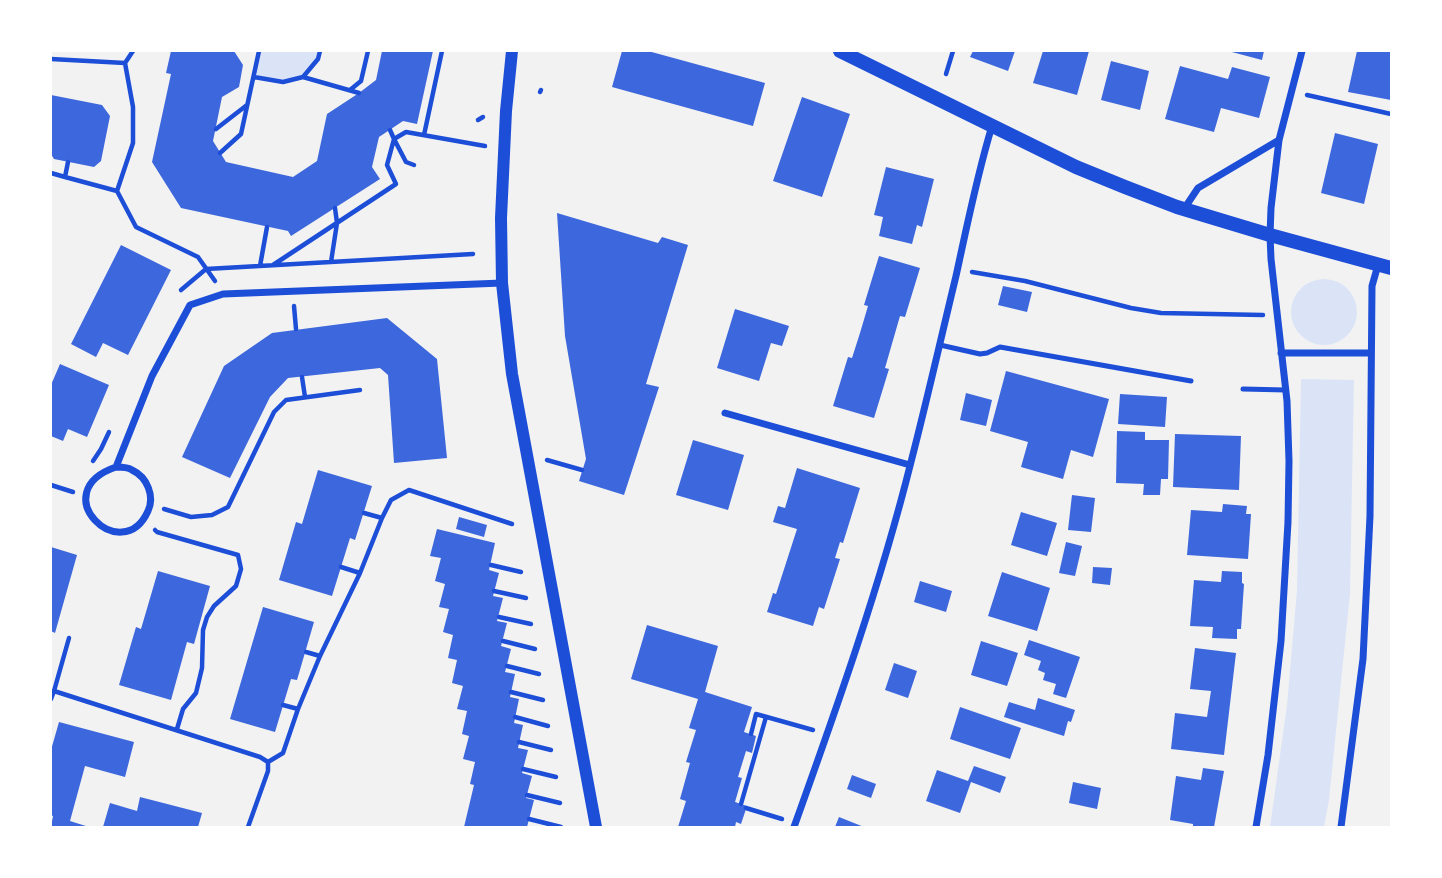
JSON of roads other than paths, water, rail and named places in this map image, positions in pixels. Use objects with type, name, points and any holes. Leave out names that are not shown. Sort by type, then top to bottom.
[{"type":"main road","points":[[841,51],[1076,167],[1184,209],[1385,266]]},
{"type":"street","points":[[512,51],[501,218],[502,283],[512,374],[596,827]]},
{"type":"street","points":[[1256,827],[1268,755],[1281,641],[1288,522],[1286,390],[1270,235],[1279,140],[1302,51]]},
{"type":"street","points":[[795,825],[884,562],[940,345],[980,165],[992,125]]},
{"type":"street","points":[[1184,209],[1198,188],[1279,140]]},
{"type":"street","points":[[1341,827],[1363,659],[1370,516],[1372,286],[1385,266]]},
{"type":"street","points":[[116,467],[152,376],[190,304],[223,294],[502,283]]},
{"type":"street","points":[[1281,353],[1371,353]]},
{"type":"street","points":[[725,413],[910,465]]},
{"type":"street","points":[[116,467],[131,469],[144,478],[150,491],[151,506],[145,518],[136,527],[125,531],[112,531],[101,527],[87,508],[86,496],[91,482],[102,471],[116,467]]},
{"type":"lane","points":[[940,345],[980,354],[1000,347],[1191,381]]},
{"type":"lane","points":[[1243,389],[1286,390]]}]
